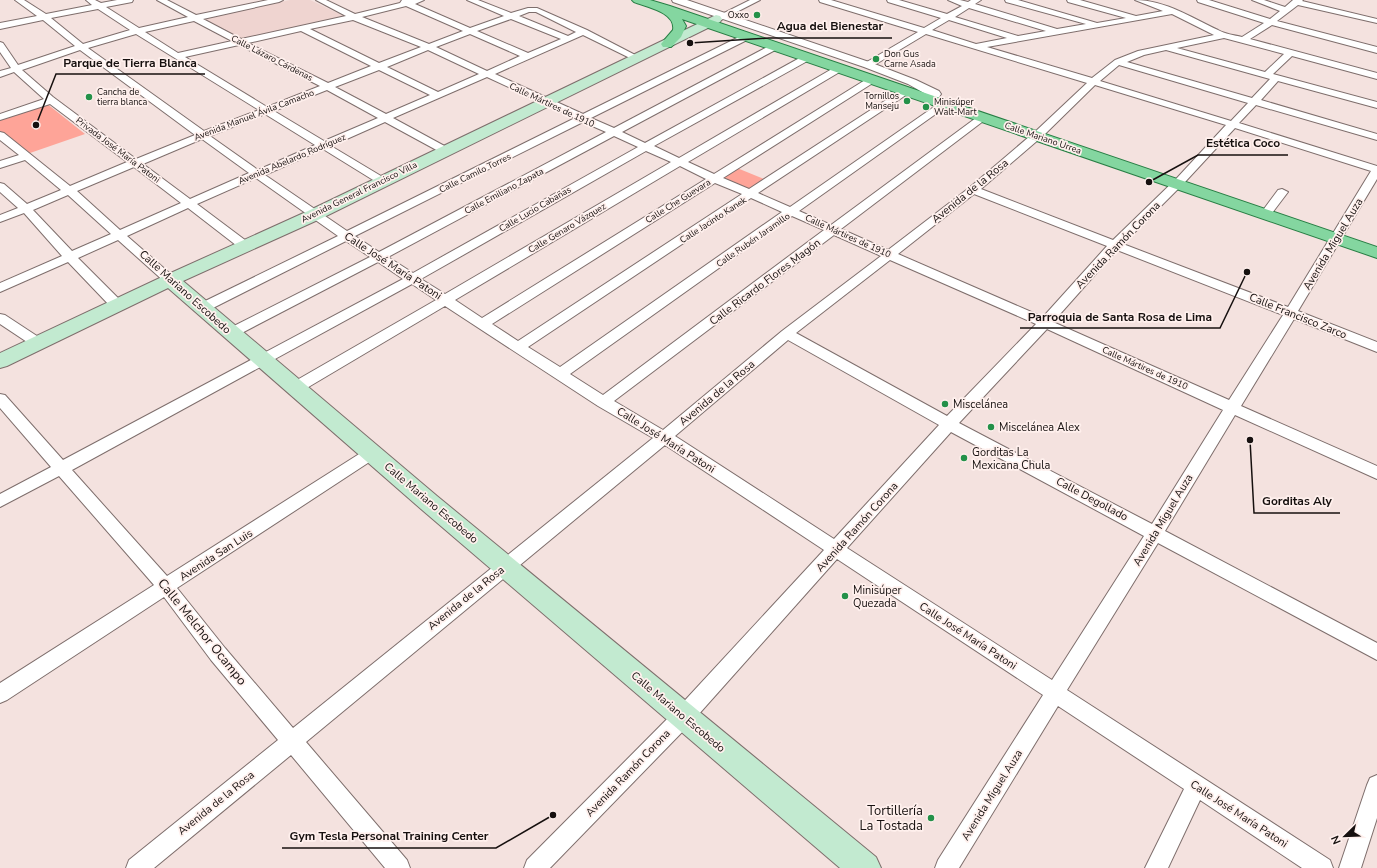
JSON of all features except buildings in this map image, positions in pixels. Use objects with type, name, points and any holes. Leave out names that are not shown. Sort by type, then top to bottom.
[{"type":"main road","points":[[638,0],[661,4],[716,19]]},
{"type":"main road","points":[[661,4],[679,21],[680,26],[680,31],[667,44]]},
{"type":"main road","name":"Calle Mariano Urrea","points":[[716,19],[746,37],[840,68],[871,72],[906,91],[940,99],[983,117],[1039,134]]},
{"type":"main road","name":"Calle Mariano Urrea","points":[[716,19],[1039,134],[1338,237],[1377,253]]},
{"type":"main road","name":"Avenida General Francisco Villa","points":[[0,361],[170,280],[314,215],[716,19]]},
{"type":"main road","name":"Calle Mariano Urrea","points":[[1338,237],[1377,247]]},
{"type":"main road","name":"Calle Mariano Escobedo","points":[[170,280],[261,360],[683,717],[865,868]]},
{"type":"street","name":"Calle José María Patoni","points":[[18,0],[44,17],[80,46],[314,215],[603,402],[664,437],[1322,868]]},
{"type":"street","points":[[90,0],[176,56],[382,181]]},
{"type":"street","points":[[0,26],[129,0]]},
{"type":"street","name":"Calle Lázaro Cárdenas","points":[[161,0],[387,118],[446,151]]},
{"type":"street","points":[[246,0],[256,5]]},
{"type":"street","points":[[0,74],[80,46],[135,30],[279,0]]},
{"type":"street","name":"Calle Mártires de 1910","points":[[320,0],[354,17],[428,47],[613,133],[1045,323],[1377,473]]},
{"type":"street","points":[[176,56],[354,17],[403,2],[420,0]]},
{"type":"street","points":[[471,0],[569,39]]},
{"type":"street","points":[[677,0],[716,19],[871,72],[912,82],[940,99]]},
{"type":"street","points":[[716,19],[756,0]]},
{"type":"street","points":[[823,0],[1232,124],[1377,170]]},
{"type":"street","points":[[891,0],[1017,39]]},
{"type":"street","points":[[952,0],[1058,32]]},
{"type":"street","name":"Calle Che Guevara","points":[[482,324],[714,178],[871,72],[925,31],[977,0]]},
{"type":"street","points":[[1009,0],[1098,25]]},
{"type":"street","points":[[1071,0],[1138,18]]},
{"type":"street","points":[[1139,0],[1174,12],[1203,27],[1224,35],[1377,76]]},
{"type":"street","points":[[1201,0],[1271,22],[1377,50]]},
{"type":"street","points":[[1256,0],[1286,10]]},
{"type":"street","points":[[1243,40],[1271,22],[1297,1],[1377,21]]},
{"type":"street","points":[[403,2],[529,56]]},
{"type":"street","name":"Avenida Manuel Ávila Camacho","points":[[0,219],[202,135],[510,16],[534,9],[584,32]]},
{"type":"street","points":[[974,47],[1174,12]]},
{"type":"street","points":[[301,28],[377,67],[439,96]]},
{"type":"street","points":[[584,32],[637,58]]},
{"type":"street","name":"Avenida Abelardo Rodríguez","points":[[0,288],[190,203],[584,32]]},
{"type":"street","name":"Avenida de la Rosa","points":[[137,868],[664,437],[787,334],[973,190],[1039,134],[1093,82],[1118,62],[1141,53],[1164,47],[1224,35]]},
{"type":"street","name":"Calle Camilo Torres","points":[[202,308],[746,37]]},
{"type":"street","name":"Privada José María Patoni","points":[[0,45],[16,69],[51,100],[134,164],[190,203],[245,246]]},
{"type":"street","name":"Calle Emiliano Zapata","points":[[231,333],[379,257],[776,46]]},
{"type":"street","points":[[1164,47],[1377,105]]},
{"type":"street","name":"Avenida Ramón Corona","points":[[535,868],[683,717],[1116,244],[1179,182],[1232,124],[1255,102],[1290,53]]},
{"type":"street","name":"Calle Lucio Cabañas","points":[[0,500],[412,278],[808,57]]},
{"type":"street","points":[[1118,62],[1377,137]]},
{"type":"street","name":"Calle Genaro Vázquez","points":[[295,388],[840,68]]},
{"type":"street","name":"Calle Jacinto Kanek","points":[[518,347],[906,91]]},
{"type":"street","name":"Calle Rubén Jaramillo","points":[[560,374],[793,212],[940,99]]},
{"type":"street","points":[[0,117],[51,100]]},
{"type":"street","name":"Calle Ricardo Flores Magón","points":[[603,402],[983,117]]},
{"type":"street","name":"Calle Mariano Escobedo","points":[[0,135],[70,191],[170,280]]},
{"type":"street","points":[[0,165],[26,156]]},
{"type":"street","name":"Avenida Miguel Auza","points":[[946,868],[1056,694],[1338,237],[1377,170]]},
{"type":"street","points":[[0,186],[26,209],[41,227],[117,305]]},
{"type":"street","name":"Calle Francisco Zarco","points":[[973,190],[1116,244],[1377,347]]},
{"type":"street","points":[[1267,212],[1282,192]]},
{"type":"street","points":[[0,318],[38,343]]},
{"type":"street","name":"Calle Degollado","points":[[787,334],[950,424],[1377,652]]},
{"type":"street","name":"Calle Melchor Ocampo","points":[[0,399],[166,587],[218,654],[399,868]]},
{"type":"street","name":"Avenida San Luis","points":[[0,694],[372,453]]},
{"type":"street","points":[[1350,868],[1377,785]]},
{"type":"street","points":[[1156,868],[1196,786]]},
{"type":"shaded area","points":[[290,0],[310,0],[346,17],[242,40],[202,19]]},
{"type":"shaded area","points":[[46,103],[85,134],[30,153],[0,131],[0,118]]},
{"type":"shaded area","points":[[737,168],[769,181],[752,193],[719,179]]},
{"type":"place","name":"Oxxo","points":[[757,15]]},
{"type":"place","name":"Agua del Bienestar","points":[[690,43]]},
{"type":"place","name":"Don Gus Carne Asada","points":[[876,59]]},
{"type":"place","name":"Cancha de tierra blanca","points":[[89,97]]},
{"type":"place","name":"Tornillos Manseju","points":[[907,101]]},
{"type":"place","name":"Minisúper Walt-Mart","points":[[926,107]]},
{"type":"place","name":"Parque de Tierra Blanca","points":[[36,125]]},
{"type":"place","name":"Estética Coco","points":[[1149,182]]},
{"type":"place","name":"Parroquia de Santa Rosa de Lima","points":[[1247,272]]},
{"type":"place","name":"Miscelánea","points":[[945,404]]},
{"type":"place","name":"Miscelánea Alex","points":[[991,427]]},
{"type":"place","name":"Gorditas Aly","points":[[1250,440]]},
{"type":"place","name":"Gorditas La Mexicana Chula","points":[[964,458]]},
{"type":"place","name":"Minisúper Quezada","points":[[845,596]]},
{"type":"place","name":"Gym Tesla Personal Training Center","points":[[553,815]]},
{"type":"place","name":"Tortillería La Tostada","points":[[931,818]]}]
